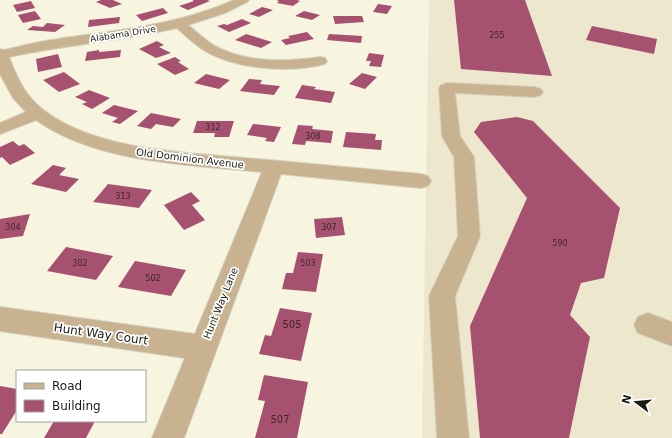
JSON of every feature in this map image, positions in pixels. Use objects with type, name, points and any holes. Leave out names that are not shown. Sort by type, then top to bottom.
[{"type":"street","name":"Alabama Drive","points":[[0,54],[180,24],[218,12],[243,0]]},
{"type":"street","points":[[180,24],[209,48],[228,56],[285,65],[320,61]]},
{"type":"street","name":"Old Dominion Avenue","points":[[0,54],[13,86],[21,98],[37,113],[77,134],[101,143],[136,152],[166,157],[421,181]]},
{"type":"street","points":[[453,438],[442,296],[469,236],[464,157],[450,136],[447,88],[535,92]]},
{"type":"street","points":[[0,129],[37,113]]},
{"type":"street","name":"Hunt Way Lane","points":[[168,438],[273,168]]},
{"type":"street","name":"Hunt Way Court","points":[[0,319],[202,348]]},
{"type":"shaded area","points":[[429,0],[672,0],[672,438],[422,438]]},
{"type":"building","points":[[101,0],[113,0],[122,4],[110,8],[96,2]]},
{"type":"building","points":[[192,0],[210,1],[188,10],[179,6],[194,1]]},
{"type":"building","points":[[276,0],[300,1],[293,6],[277,3],[279,1]]},
{"type":"building","points":[[454,0],[525,0],[552,76],[461,69]]},
{"type":"building","points":[[31,1],[35,8],[17,12],[13,5]]},
{"type":"building","points":[[378,4],[392,6],[387,14],[373,12]]},
{"type":"building","points":[[262,7],[273,10],[259,17],[249,14]]},
{"type":"building","points":[[163,8],[168,13],[142,21],[136,15]]},
{"type":"building","points":[[35,11],[41,19],[23,23],[18,15]]},
{"type":"building","points":[[304,11],[320,15],[312,20],[295,16]]},
{"type":"building","points":[[333,16],[362,16],[364,22],[335,24]]},
{"type":"building","points":[[120,17],[119,23],[88,27],[89,20]]},
{"type":"building","points":[[242,19],[251,23],[229,32],[217,26],[224,24],[227,25]]},
{"type":"building","points":[[47,23],[65,25],[55,32],[27,30],[33,26],[43,27]]},
{"type":"building","points":[[592,26],[657,39],[654,54],[586,40]]},
{"type":"building","points":[[307,32],[314,39],[286,45],[281,40],[290,38],[288,36]]},
{"type":"building","points":[[246,34],[272,42],[261,48],[235,40]]},
{"type":"building","points":[[329,34],[362,36],[361,43],[327,40]]},
{"type":"building","points":[[157,41],[164,45],[159,47],[171,53],[156,58],[139,49]]},
{"type":"building","points":[[99,50],[99,52],[121,50],[120,57],[85,61],[87,52]]},
{"type":"building","points":[[369,53],[384,55],[381,67],[369,66],[371,61],[366,61]]},
{"type":"building","points":[[58,54],[62,67],[38,72],[36,59]]},
{"type":"building","points":[[175,57],[181,61],[178,62],[189,69],[175,75],[157,64]]},
{"type":"building","points":[[64,72],[80,84],[59,92],[43,80]]},
{"type":"building","points":[[362,73],[377,77],[365,89],[349,84]]},
{"type":"building","points":[[206,74],[230,80],[219,89],[194,83]]},
{"type":"building","points":[[249,79],[262,80],[260,84],[280,86],[274,95],[240,91]]},
{"type":"building","points":[[302,85],[316,87],[314,89],[335,92],[331,103],[295,98]]},
{"type":"building","points":[[89,90],[110,98],[92,109],[82,104],[87,102],[75,97]]},
{"type":"building","points":[[114,105],[138,111],[120,124],[112,122],[118,118],[102,113]]},
{"type":"building","points":[[151,113],[181,119],[173,127],[156,124],[151,129],[137,126]]},
{"type":"building","points":[[517,117],[533,121],[620,208],[604,278],[581,283],[570,315],[590,337],[569,438],[480,438],[470,326],[527,198],[474,132],[481,122]]},
{"type":"building","points":[[197,121],[234,121],[229,137],[214,137],[215,133],[193,133]]},
{"type":"building","points":[[253,124],[281,127],[274,142],[265,141],[267,138],[247,135]]},
{"type":"building","points":[[298,125],[313,126],[312,129],[333,131],[331,143],[306,141],[305,145],[292,144]]},
{"type":"building","points":[[346,132],[376,134],[375,140],[382,140],[381,150],[343,147]]},
{"type":"building","points":[[13,141],[19,146],[24,144],[35,153],[10,165],[2,157],[0,158],[0,147]]},
{"type":"building","points":[[53,165],[66,168],[59,175],[79,179],[66,192],[31,184]]},
{"type":"building","points":[[108,184],[152,190],[139,208],[93,202]]},
{"type":"building","points":[[191,192],[200,201],[192,205],[205,220],[184,230],[164,205]]},
{"type":"building","points":[[30,214],[23,236],[0,239],[0,219]]},
{"type":"building","points":[[342,217],[345,235],[316,238],[314,219]]},
{"type":"building","points":[[66,247],[113,256],[96,280],[47,271]]},
{"type":"building","points":[[298,252],[323,254],[316,292],[282,289],[286,273],[293,273]]},
{"type":"building","points":[[135,261],[186,270],[171,296],[118,287]]},
{"type":"building","points":[[280,308],[312,313],[301,361],[259,354],[265,335],[271,336]]},
{"type":"building","points":[[264,375],[308,382],[297,438],[255,438],[265,401],[258,400]]},
{"type":"building","points":[[0,386],[16,389],[16,412],[2,434],[0,434]]},
{"type":"building","points":[[53,422],[94,422],[86,438],[44,438]]}]
